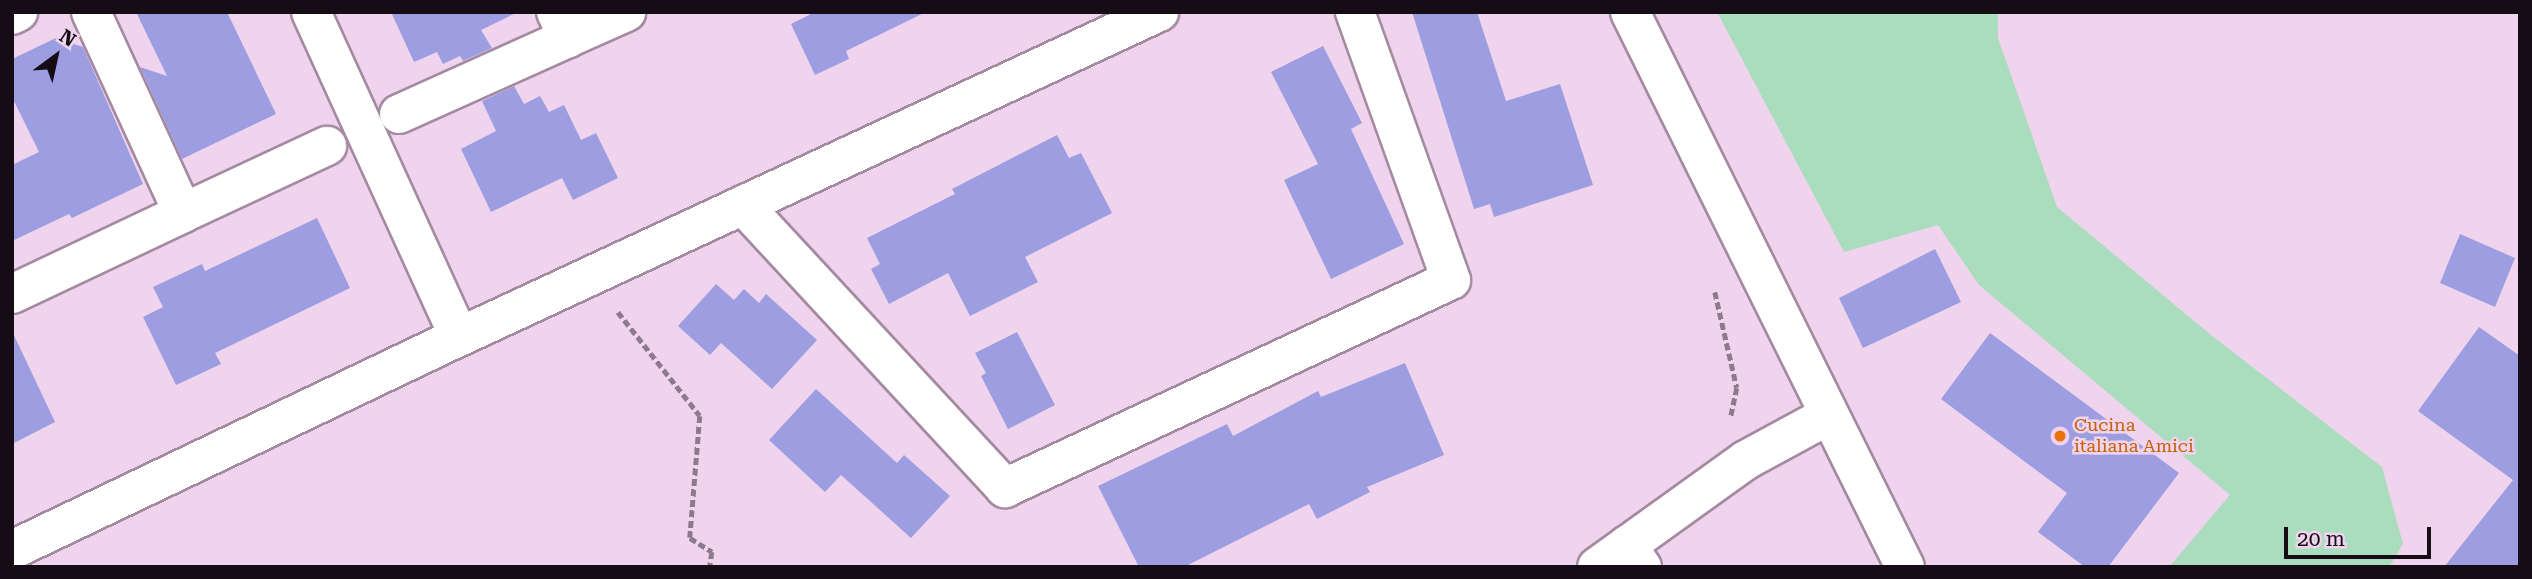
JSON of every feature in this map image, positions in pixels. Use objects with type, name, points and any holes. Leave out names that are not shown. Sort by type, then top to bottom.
[{"type":"street","points":[[12,15],[18,12]]},
{"type":"street","points":[[91,12],[183,213]]},
{"type":"street","points":[[311,12],[460,337]]},
{"type":"street","points":[[399,114],[562,25],[626,12]]},
{"type":"street","points":[[12,550],[460,337],[1159,12]]},
{"type":"street","points":[[743,205],[1005,488],[1451,280],[1355,12]]},
{"type":"street","points":[[1630,12],[1905,567]]},
{"type":"street","points":[[12,294],[327,146]]},
{"type":"street","points":[[1622,560],[1746,460],[1829,415]]},
{"type":"path","points":[[1714,284],[1737,388],[1730,421]]},
{"type":"path","points":[[615,309],[700,415],[690,538],[712,551],[710,567]]},
{"type":"green space","points":[[1717,12],[1998,12],[1998,38],[2057,207],[2211,335],[2382,467],[2403,544],[2389,567],[2169,567],[2230,495],[1979,285],[1938,225],[1844,252]]},
{"type":"building","points":[[136,12],[227,12],[276,114],[182,159],[140,67],[167,76]]},
{"type":"building","points":[[391,12],[518,12],[481,30],[492,48],[463,61],[460,56],[443,64],[437,52],[414,62]]},
{"type":"building","points":[[815,12],[926,12],[846,51],[849,59],[815,75],[791,24]]},
{"type":"building","points":[[1412,12],[1477,12],[1506,101],[1560,84],[1593,185],[1494,217],[1490,204],[1474,209]]},
{"type":"building","points":[[56,38],[83,47],[143,184],[72,218],[69,214],[12,241],[12,165],[39,152],[12,97],[12,59]]},
{"type":"building","points":[[1323,46],[1362,123],[1351,129],[1404,244],[1331,279],[1284,180],[1318,164],[1271,72]]},
{"type":"building","points":[[514,86],[524,104],[540,96],[549,112],[564,105],[581,140],[596,133],[618,178],[573,200],[562,178],[491,212],[461,149],[496,131],[482,101]]},
{"type":"building","points":[[1057,135],[1069,158],[1081,153],[1112,213],[1025,257],[1038,282],[970,316],[948,273],[889,304],[871,269],[880,264],[867,238],[955,194],[952,189]]},
{"type":"building","points":[[317,218],[350,288],[215,353],[221,364],[176,385],[143,317],[163,307],[153,287],[202,264],[205,271]]},
{"type":"building","points":[[2460,234],[2515,258],[2495,307],[2440,283]]},
{"type":"building","points":[[1935,249],[1961,302],[1863,348],[1839,298]]},
{"type":"building","points":[[716,284],[734,300],[744,289],[759,303],[766,294],[817,340],[772,389],[721,343],[710,355],[678,326]]},
{"type":"building","points":[[2479,327],[2520,356],[2520,567],[2444,567],[2513,480],[2418,411]]},
{"type":"building","points":[[12,331],[55,422],[12,444]]},
{"type":"building","points":[[1017,332],[1055,405],[1008,429],[981,376],[986,373],[975,353]]},
{"type":"building","name":"Cucina italiana Amici","points":[[1990,333],[2179,473],[2108,567],[2085,567],[2038,532],[2067,493],[1941,399]]},
{"type":"building","points":[[1405,363],[1444,455],[1367,487],[1370,492],[1317,519],[1309,504],[1184,567],[1139,567],[1098,486],[1227,424],[1233,436],[1318,391],[1321,397]]},
{"type":"building","points":[[816,389],[897,463],[904,455],[950,496],[911,538],[841,475],[825,492],[769,440]]},
{"type":"place","name":"Cucina italiana Amici","points":[[2060,436]]}]
